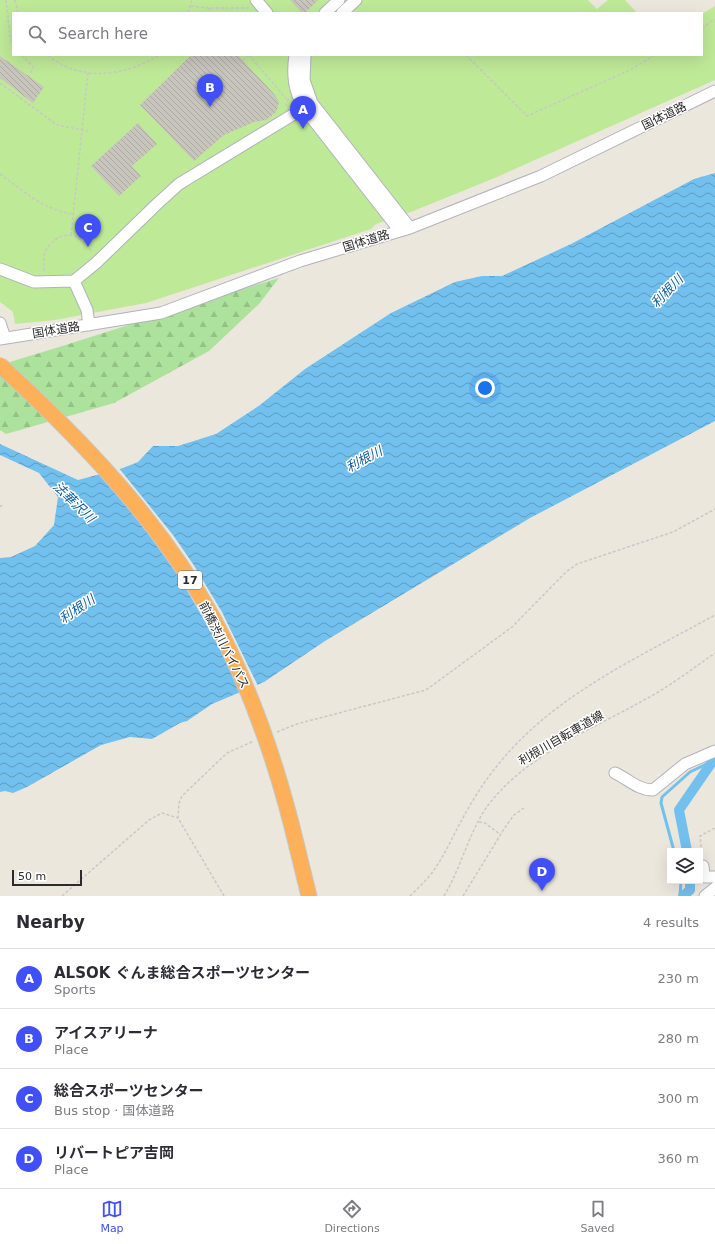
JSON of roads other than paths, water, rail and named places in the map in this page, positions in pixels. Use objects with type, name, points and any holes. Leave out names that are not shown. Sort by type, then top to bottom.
[{"type":"highway","name":"前橋渋川バイパス","points":[[0,365],[74,437],[123,490],[164,542],[199,594],[230,653],[255,710],[279,779],[297,847],[303,896]]},
{"type":"highway","points":[[297,847],[309,896]]},
{"type":"street","points":[[326,12],[339,0]]},
{"type":"street","points":[[343,12],[356,0]]},
{"type":"street","points":[[254,4],[266,12]]},
{"type":"street","points":[[295,56],[294,81],[298,95],[405,230]]},
{"type":"street","points":[[305,56],[304,80],[308,106]]},
{"type":"street","name":"国体道路","points":[[2,339],[161,313],[300,261],[405,230],[541,176],[715,91]]},
{"type":"street","points":[[0,269],[34,282],[74,281],[96,264],[179,184],[308,106]]},
{"type":"street","points":[[74,281],[87,310],[89,325]]},
{"type":"street","points":[[0,323],[2,339]]},
{"type":"street","points":[[615,773],[637,787],[646,790],[653,790],[685,764],[715,751]]},
{"type":"street","points":[[703,866],[705,877],[715,876]]},
{"type":"street","points":[[705,896],[715,888]]},
{"type":"water","points":[[715,173],[715,421],[530,518],[325,641],[264,682],[212,704],[187,721],[180,723],[152,739],[130,737],[101,745],[27,787],[13,793],[5,791],[0,792],[0,558],[11,557],[35,546],[54,525],[58,497],[39,473],[0,455],[0,444],[78,480],[123,468],[138,462],[153,446],[178,446],[216,434],[260,405],[305,369],[391,313],[455,282],[482,276],[502,276],[571,244],[694,179]]},
{"type":"waterway","points":[[673,848],[661,803],[662,797],[690,772],[715,760]]},
{"type":"waterway","points":[[686,848],[679,810],[712,762]]},
{"type":"waterway","points":[[680,896],[681,884]]},
{"type":"waterway","points":[[683,896],[690,890],[690,884]]},
{"type":"place","name":"アイスアリーナ","points":[[210,107]]},
{"type":"place","name":"ALSOK ぐんま総合スポーツセンター","points":[[303,129]]},
{"type":"place","name":"総合スポーツセンター","points":[[88,247]]},
{"type":"place","name":"リバートピア吉岡","points":[[542,891]]},
{"type":"water label","name":"利根川","points":[[667,291]]},
{"type":"water label","name":"利根川","points":[[364,459]]},
{"type":"water label","name":"法華沢川","points":[[74,502]]},
{"type":"water label","name":"利根川","points":[[77,609]]}]
